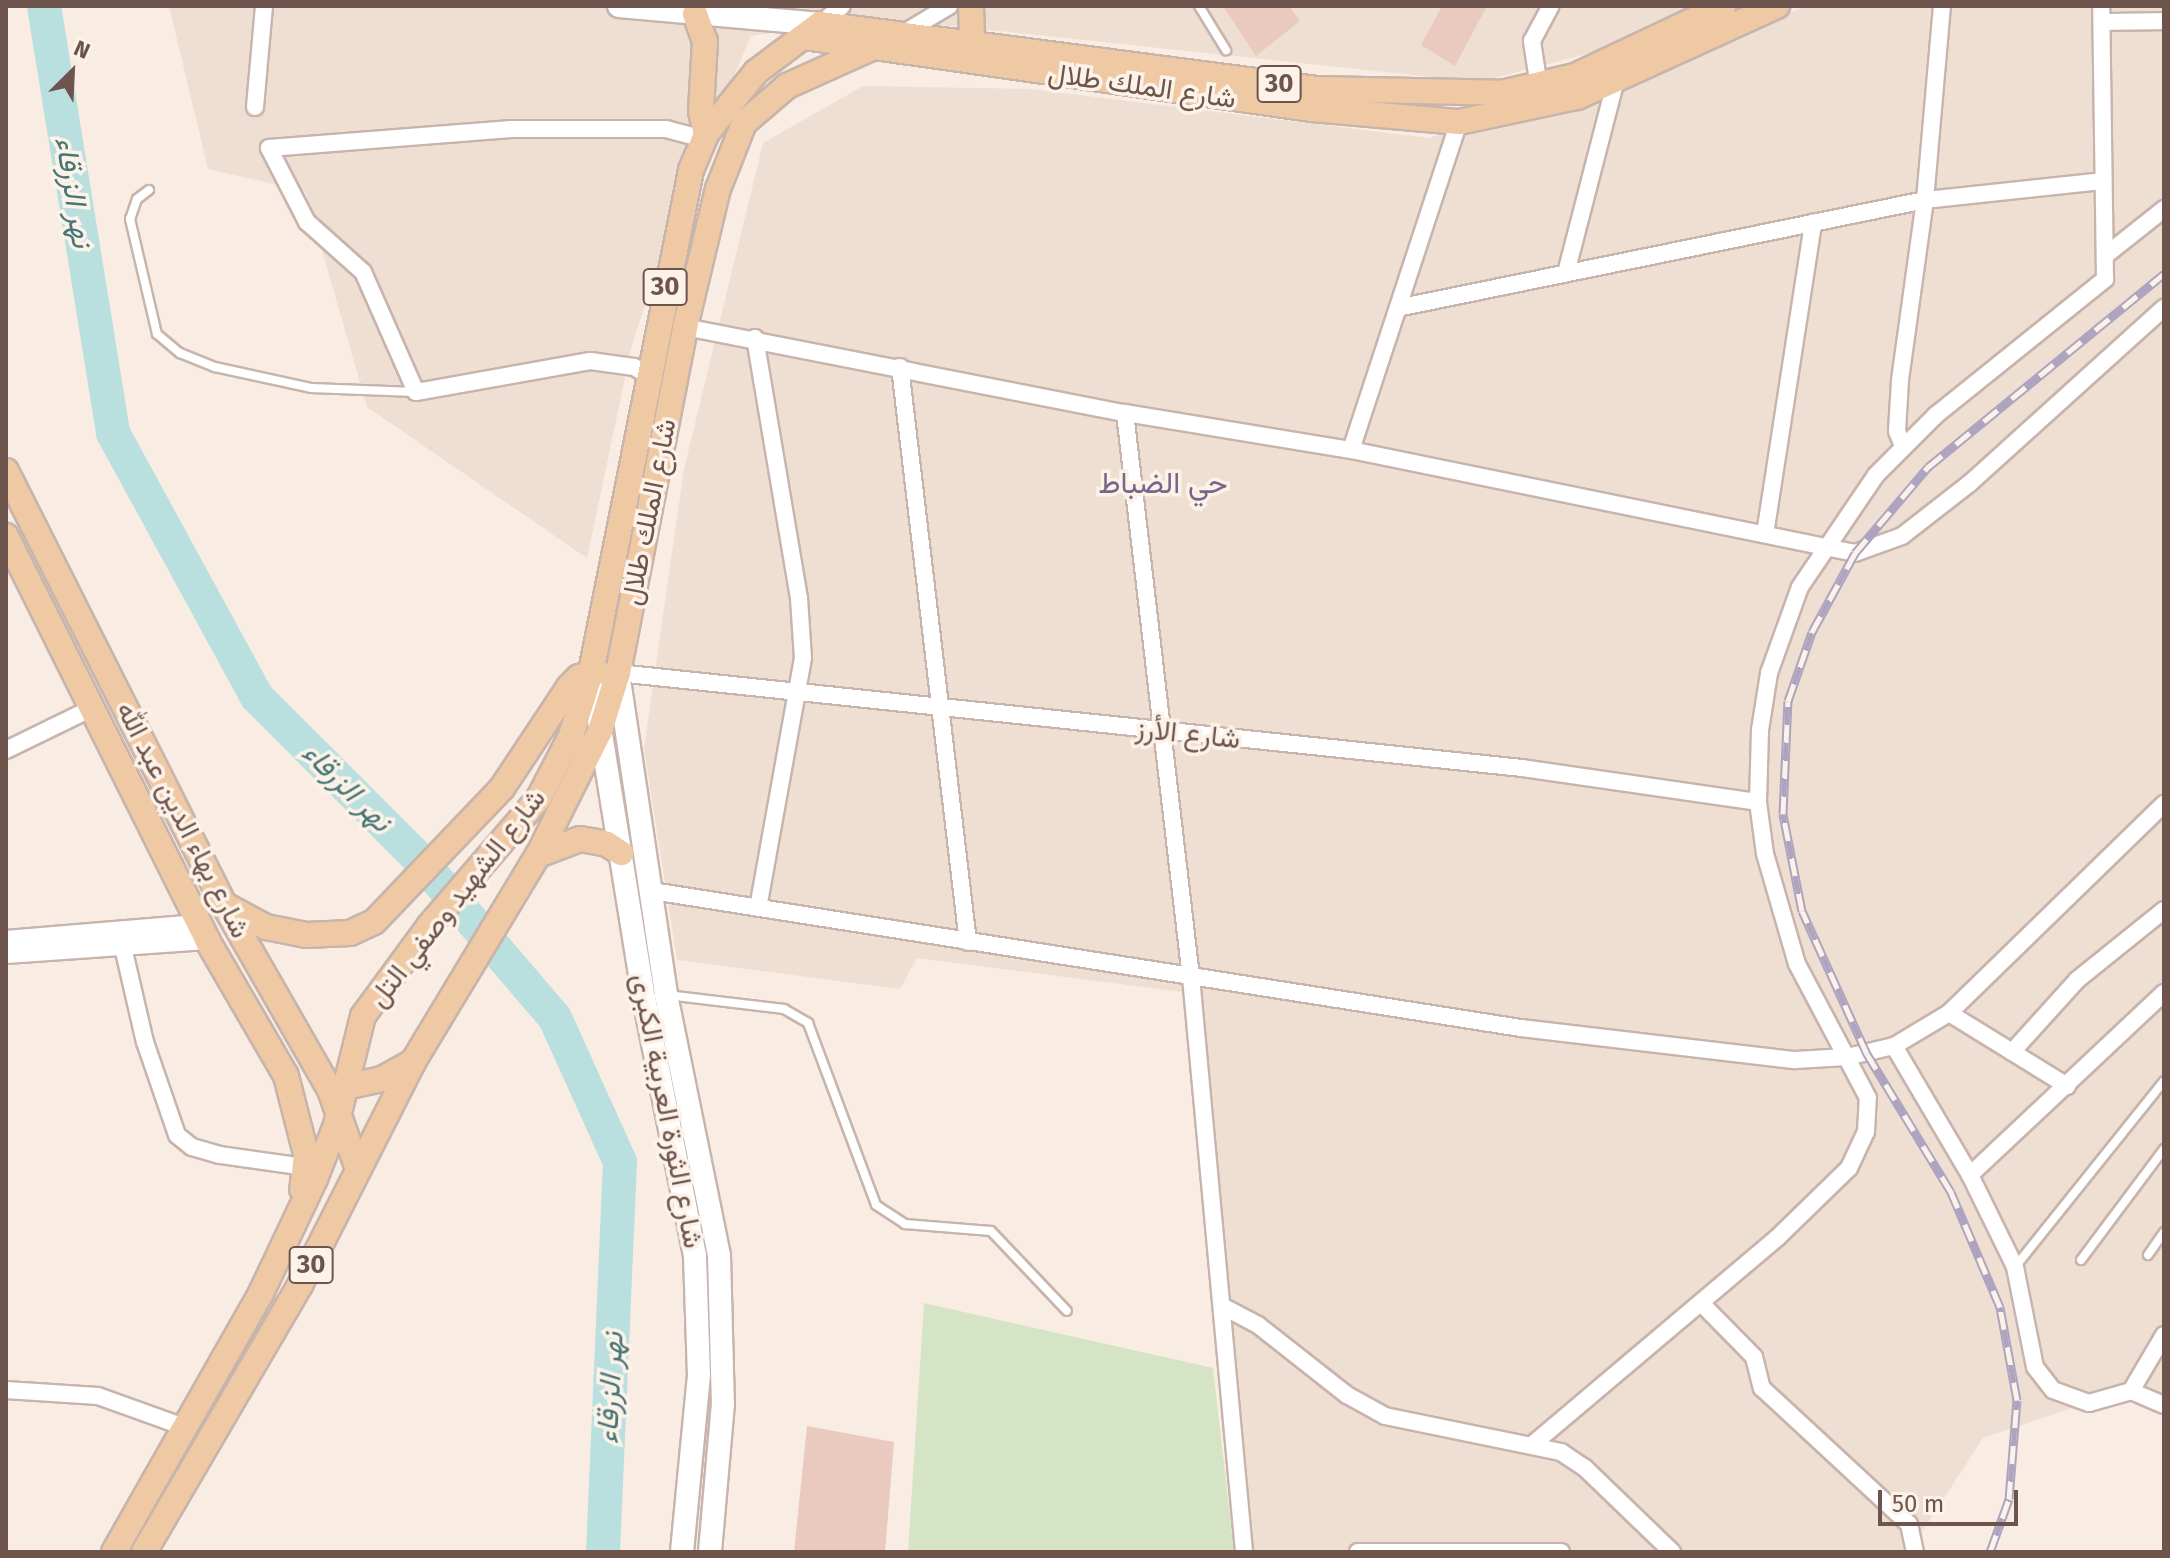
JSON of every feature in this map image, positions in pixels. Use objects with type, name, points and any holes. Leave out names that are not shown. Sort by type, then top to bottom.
[{"type":"main road","points":[[619,6],[708,12],[812,30]]},
{"type":"main road","points":[[971,6],[972,44]]},
{"type":"main road","name":"شارع الملك طلال","points":[[591,672],[647,375],[691,170],[705,136],[756,72],[812,30],[900,35],[1317,89],[1463,96],[1539,87],[1575,76],[1723,6]]},
{"type":"main road","name":"شارع الملك طلال","points":[[812,30],[868,49],[1312,109],[1459,122],[1538,109],[1615,83],[1777,6]]},
{"type":"main road","points":[[705,136],[701,111],[708,12]]},
{"type":"main road","name":"شارع الملك طلال","points":[[618,673],[685,327],[718,189],[744,123],[787,86],[900,35]]},
{"type":"main road","name":"شارع بهاء الدين عبد الله","points":[[6,471],[223,903],[337,1097],[358,1169]]},
{"type":"main road","name":"شارع بهاء الدين عبد الله","points":[[6,536],[203,932],[270,1044],[298,1107],[305,1167],[298,1216]]},
{"type":"main road","points":[[223,903],[266,927],[306,935],[350,933],[374,922],[399,900],[456,838],[522,761],[569,687],[591,672],[618,673]]},
{"type":"main road","name":"شارع الشهيد وصفي التل","points":[[114,1552],[261,1293],[298,1216],[363,1016],[429,926],[478,870],[551,777],[580,713],[591,672]]},
{"type":"main road","name":"شارع الثورة العربية الكبرى","points":[[591,672],[695,1256],[699,1375],[682,1552]]},
{"type":"main road","name":"شارع الشهيد وصفي التل","points":[[144,1552],[300,1285],[413,1062],[538,855],[600,731],[618,673]]},
{"type":"main road","name":"شارع الثورة العربية الكبرى","points":[[618,673],[666,995],[712,1209],[723,1296],[723,1403],[710,1552]]},
{"type":"main road","points":[[538,855],[580,839],[607,844],[621,853]]},
{"type":"main road","points":[[270,1044],[295,1070],[337,1097],[382,1079],[413,1062]]},
{"type":"street","points":[[255,107],[264,6]]},
{"type":"street","points":[[812,30],[842,6]]},
{"type":"street","points":[[900,35],[949,6]]},
{"type":"street","points":[[1539,87],[1532,41],[1551,6]]},
{"type":"street","points":[[1903,446],[1897,431],[1900,380],[1925,200],[1942,6]]},
{"type":"street","points":[[1532,1445],[1701,1303],[1849,1168],[1866,1132],[1868,1098],[1797,964],[1779,912],[1758,802],[1760,730],[1769,673],[1800,587],[1849,510],[1903,446],[2100,288],[2106,255],[2102,14],[2164,21]]},
{"type":"street","points":[[1566,273],[1615,83]]},
{"type":"street","points":[[1351,450],[1402,307],[1459,122]]},
{"type":"street","points":[[647,375],[634,367],[590,361],[520,378],[416,392],[363,272],[307,222],[269,148],[511,129],[666,129],[705,136]]},
{"type":"street","points":[[1402,307],[1925,200],[2103,181]]},
{"type":"street","points":[[2106,255],[2164,209]]},
{"type":"street","points":[[1765,534],[1813,223]]},
{"type":"street","points":[[685,327],[755,338],[1125,413],[1351,450],[1765,534],[1823,550],[1855,553],[1902,536],[1990,466],[2164,308]]},
{"type":"street","points":[[755,338],[799,598],[798,692],[758,908]]},
{"type":"street","points":[[900,367],[968,942]]},
{"type":"street","points":[[1125,413],[1191,977],[1244,1552]]},
{"type":"street","name":"شارع الأرز","points":[[618,673],[1522,768],[1758,802]]},
{"type":"street","points":[[6,750],[90,709]]},
{"type":"street","points":[[652,891],[1191,977],[1737,1057],[1847,1057],[1894,1046],[1949,1013],[2164,804]]},
{"type":"street","points":[[2012,1052],[2077,980],[2164,910]]},
{"type":"street","points":[[6,954],[203,932]]},
{"type":"street","points":[[6,940],[121,939]]},
{"type":"street","points":[[121,939],[145,1042],[177,1135],[192,1147],[220,1155],[305,1167]]},
{"type":"street","points":[[1970,1175],[2164,993]]},
{"type":"street","points":[[1949,1013],[2067,1086]]},
{"type":"street","points":[[1894,1046],[1970,1175],[2015,1267],[2035,1367],[2053,1390],[2089,1403],[2131,1391],[2164,1405]]},
{"type":"street","points":[[1701,1303],[1754,1357],[1762,1388],[1909,1524],[1915,1552]]},
{"type":"street","points":[[1222,1306],[1280,1340],[1367,1408],[1423,1425],[1561,1452],[1585,1468],[1672,1552]]},
{"type":"street","points":[[2131,1391],[2164,1335]]},
{"type":"street","points":[[6,1390],[98,1396],[184,1427]]},
{"type":"street","points":[[1358,1552],[1561,1552]]},
{"type":"lane","points":[[1199,6],[1226,50]]},
{"type":"lane","points":[[149,190],[137,199],[130,219],[157,334],[180,353],[215,367],[311,388],[416,392]]},
{"type":"lane","points":[[666,995],[784,1009],[808,1023],[876,1205],[905,1224],[991,1231],[1067,1311]]},
{"type":"lane","points":[[2015,1267],[2164,1081]]},
{"type":"lane","points":[[2081,1260],[2164,1149]]},
{"type":"lane","points":[[2148,1255],[2164,1232]]},
{"type":"shaded area","points":[[169,6],[1691,6],[1601,50],[1479,82],[867,17],[751,36],[680,200],[632,345],[587,558],[367,407],[305,191],[208,169]]},
{"type":"shaded area","points":[[1805,6],[2164,6],[2164,1401],[2132,1388],[1983,1438],[1909,1552],[1246,1552],[1183,992],[917,958],[900,989],[677,960],[644,749],[684,469],[763,143],[863,86],[1031,89],[1429,138],[1710,49]]},
{"type":"green space","points":[[924,1303],[1213,1368],[1234,1552],[908,1552]]},
{"type":"building","points":[[1223,6],[1289,6],[1300,21],[1256,56]]},
{"type":"building","points":[[1442,6],[1487,6],[1455,66],[1421,45]]},
{"type":"building","points":[[807,1426],[894,1442],[885,1552],[794,1552]]},
{"type":"waterway","name":"نهر الزرقاء","points":[[44,6],[113,433],[257,697],[420,860],[555,1018],[620,1162],[603,1552]]},
{"type":"railway","points":[[1990,1552],[2009,1499],[2017,1400],[2000,1307],[1951,1192],[1867,1054],[1802,911],[1783,814],[1788,701],[1812,632],[1855,553],[1928,467],[2164,274]]},
{"type":"district","name":"حي الضباط","points":[[1163,483]]}]
